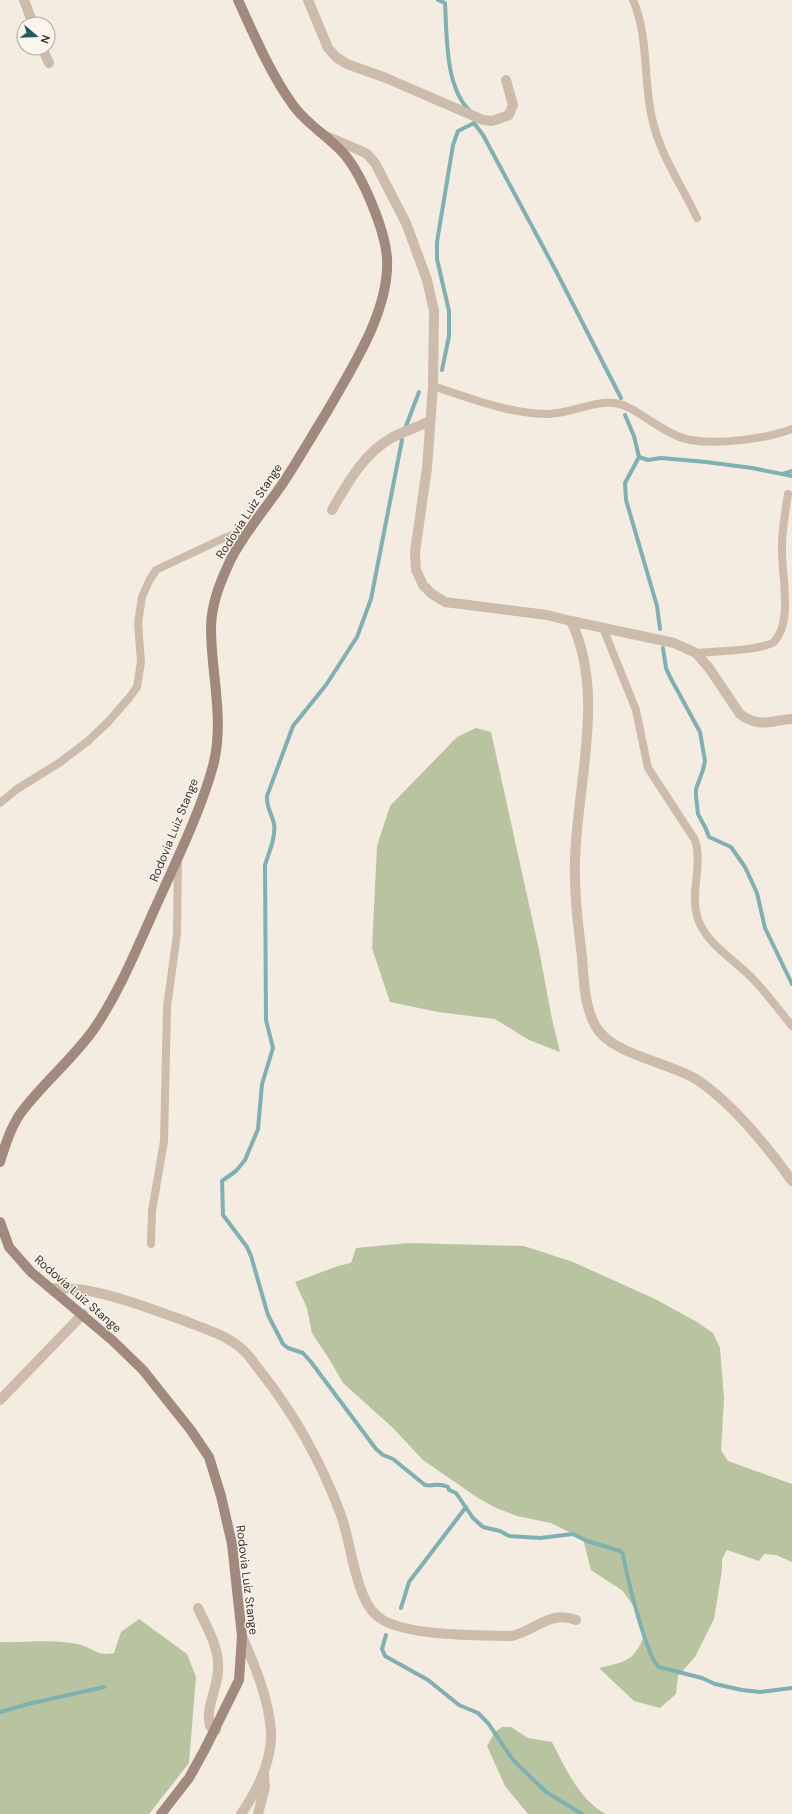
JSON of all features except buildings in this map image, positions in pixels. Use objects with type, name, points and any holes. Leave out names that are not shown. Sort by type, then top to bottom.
[{"type":"street","points":[[24,0],[30,16]]},
{"type":"street","name":"Rodovia Luiz Stange","points":[[0,1162],[9,1135],[21,1114],[87,1038],[108,1008],[127,973],[178,857],[213,768],[218,743],[218,717],[211,628],[213,610],[221,581],[233,556],[249,530],[285,480],[347,376],[369,335],[381,302],[386,282],[387,259],[382,230],[357,175],[345,155],[294,107],[266,60],[238,0]]},
{"type":"street","points":[[308,0],[317,26],[328,48],[347,64],[386,78],[472,116],[492,121],[509,114],[513,105],[506,80]]},
{"type":"street","points":[[46,56],[49,63]]},
{"type":"street","points":[[322,134],[367,154],[375,164],[406,223],[427,280],[434,311],[433,386],[427,468],[415,552],[416,570],[423,585],[432,594],[445,602],[548,614],[572,621],[674,643],[696,653],[709,668],[740,714],[747,719],[757,723],[792,719]]},
{"type":"street","points":[[332,510],[357,468],[373,452],[393,438],[430,421]]},
{"type":"street","points":[[572,621],[578,635],[587,681],[586,736],[575,860],[578,919],[589,1013],[595,1026],[604,1039],[616,1046],[695,1078],[711,1090],[755,1133],[792,1181]]},
{"type":"street","name":"Rodovia Luiz Stange","points":[[0,1222],[9,1247],[31,1272],[83,1314],[143,1370],[190,1429],[209,1457],[221,1496],[232,1544],[242,1636],[239,1680],[216,1730],[189,1778],[161,1814]]},
{"type":"street","points":[[52,1288],[82,1289],[116,1297],[210,1331],[226,1338],[243,1350],[277,1392],[301,1430],[322,1469],[342,1516],[363,1594],[370,1608],[384,1621],[409,1630],[511,1636],[519,1635],[546,1620],[557,1617],[576,1620]]},
{"type":"street","points":[[0,1400],[83,1314]]},
{"type":"street","points":[[198,1608],[218,1657],[216,1685],[208,1720],[210,1726],[216,1730]]},
{"type":"street","points":[[241,1814],[252,1800],[264,1772],[269,1752],[271,1732],[265,1701],[255,1667],[242,1636]]},
{"type":"street","points":[[258,1814],[265,1787],[264,1772]]},
{"type":"lane","points":[[633,0],[641,32],[646,67],[648,100],[652,120],[668,164],[697,218]]},
{"type":"lane","points":[[433,386],[482,402],[517,410],[549,414],[601,403],[616,404],[629,408],[674,435],[688,440],[703,441],[757,437],[792,429]]},
{"type":"lane","points":[[696,653],[758,647],[773,643],[788,626],[790,613],[782,555],[782,535],[788,494]]},
{"type":"lane","points":[[0,803],[18,789],[60,763],[88,741],[108,722],[137,687],[142,662],[138,623],[142,597],[156,570],[224,538],[249,530]]},
{"type":"lane","points":[[603,628],[636,710],[648,768],[695,840],[699,864],[696,915],[700,925],[707,936],[752,978],[792,1026]]},
{"type":"lane","points":[[151,1244],[152,1211],[164,1141],[167,1007],[177,934],[178,857]]},
{"type":"green space","points":[[476,728],[491,732],[560,1052],[529,1040],[495,1019],[438,1012],[390,1002],[372,948],[377,846],[390,806],[457,737]]},
{"type":"green space","points":[[409,1243],[524,1246],[573,1262],[655,1299],[697,1322],[713,1333],[720,1348],[724,1399],[721,1450],[728,1461],[792,1484],[792,1562],[776,1555],[764,1554],[759,1561],[727,1550],[722,1559],[722,1570],[714,1619],[695,1657],[678,1676],[676,1694],[660,1708],[634,1701],[599,1668],[621,1663],[631,1657],[643,1639],[636,1610],[623,1591],[591,1570],[583,1539],[551,1523],[517,1516],[496,1508],[478,1498],[423,1460],[392,1427],[343,1383],[312,1333],[307,1308],[295,1282],[338,1266],[351,1263],[356,1248]]},
{"type":"green space","points":[[139,1619],[187,1654],[196,1677],[189,1763],[149,1814],[0,1814],[0,1642],[63,1642],[84,1646],[104,1654],[108,1654],[114,1653],[121,1632]]},
{"type":"green space","points":[[502,1727],[511,1727],[528,1738],[552,1742],[580,1792],[596,1808],[606,1814],[528,1814],[505,1786],[487,1746],[495,1732]]},
{"type":"waterway","points":[[438,0],[445,3],[447,46],[456,89],[462,101],[470,111]]},
{"type":"waterway","points":[[442,370],[449,336],[449,311],[437,259],[437,242],[453,145],[458,131],[474,123],[483,135],[556,271],[621,398]]},
{"type":"waterway","points":[[406,426],[419,392]]},
{"type":"waterway","points":[[625,415],[634,436],[639,457],[625,483],[626,500],[657,606],[660,629]]},
{"type":"waterway","points":[[402,440],[371,599],[357,637],[326,685],[293,726],[267,796],[267,804],[274,824],[272,844],[265,865],[266,1020],[273,1048],[262,1084],[258,1129],[245,1160],[236,1171],[222,1181],[223,1215],[247,1247],[268,1315],[283,1344],[288,1348],[303,1353],[376,1449],[383,1455],[393,1459],[425,1485],[441,1485],[448,1487],[449,1490],[456,1493],[473,1518],[483,1527],[500,1531],[509,1536],[540,1538],[573,1534],[587,1541],[620,1551],[623,1554],[628,1579],[643,1633],[654,1661],[659,1667],[702,1678],[715,1684],[742,1690],[760,1692],[792,1688]]},
{"type":"waterway","points":[[639,457],[648,460],[661,458],[706,462],[752,468],[792,476]]},
{"type":"waterway","points":[[783,474],[792,471]]},
{"type":"waterway","points":[[663,648],[666,668],[700,732],[705,761],[696,789],[698,814],[709,837],[731,847],[745,867],[757,893],[765,928],[792,984]]},
{"type":"waterway","points":[[401,1608],[409,1582],[466,1507]]},
{"type":"waterway","points":[[386,1635],[382,1649],[385,1656],[428,1680],[459,1705],[478,1713],[488,1723],[513,1760],[546,1792],[582,1814]]},
{"type":"waterway","points":[[0,1712],[28,1704],[104,1687]]}]
